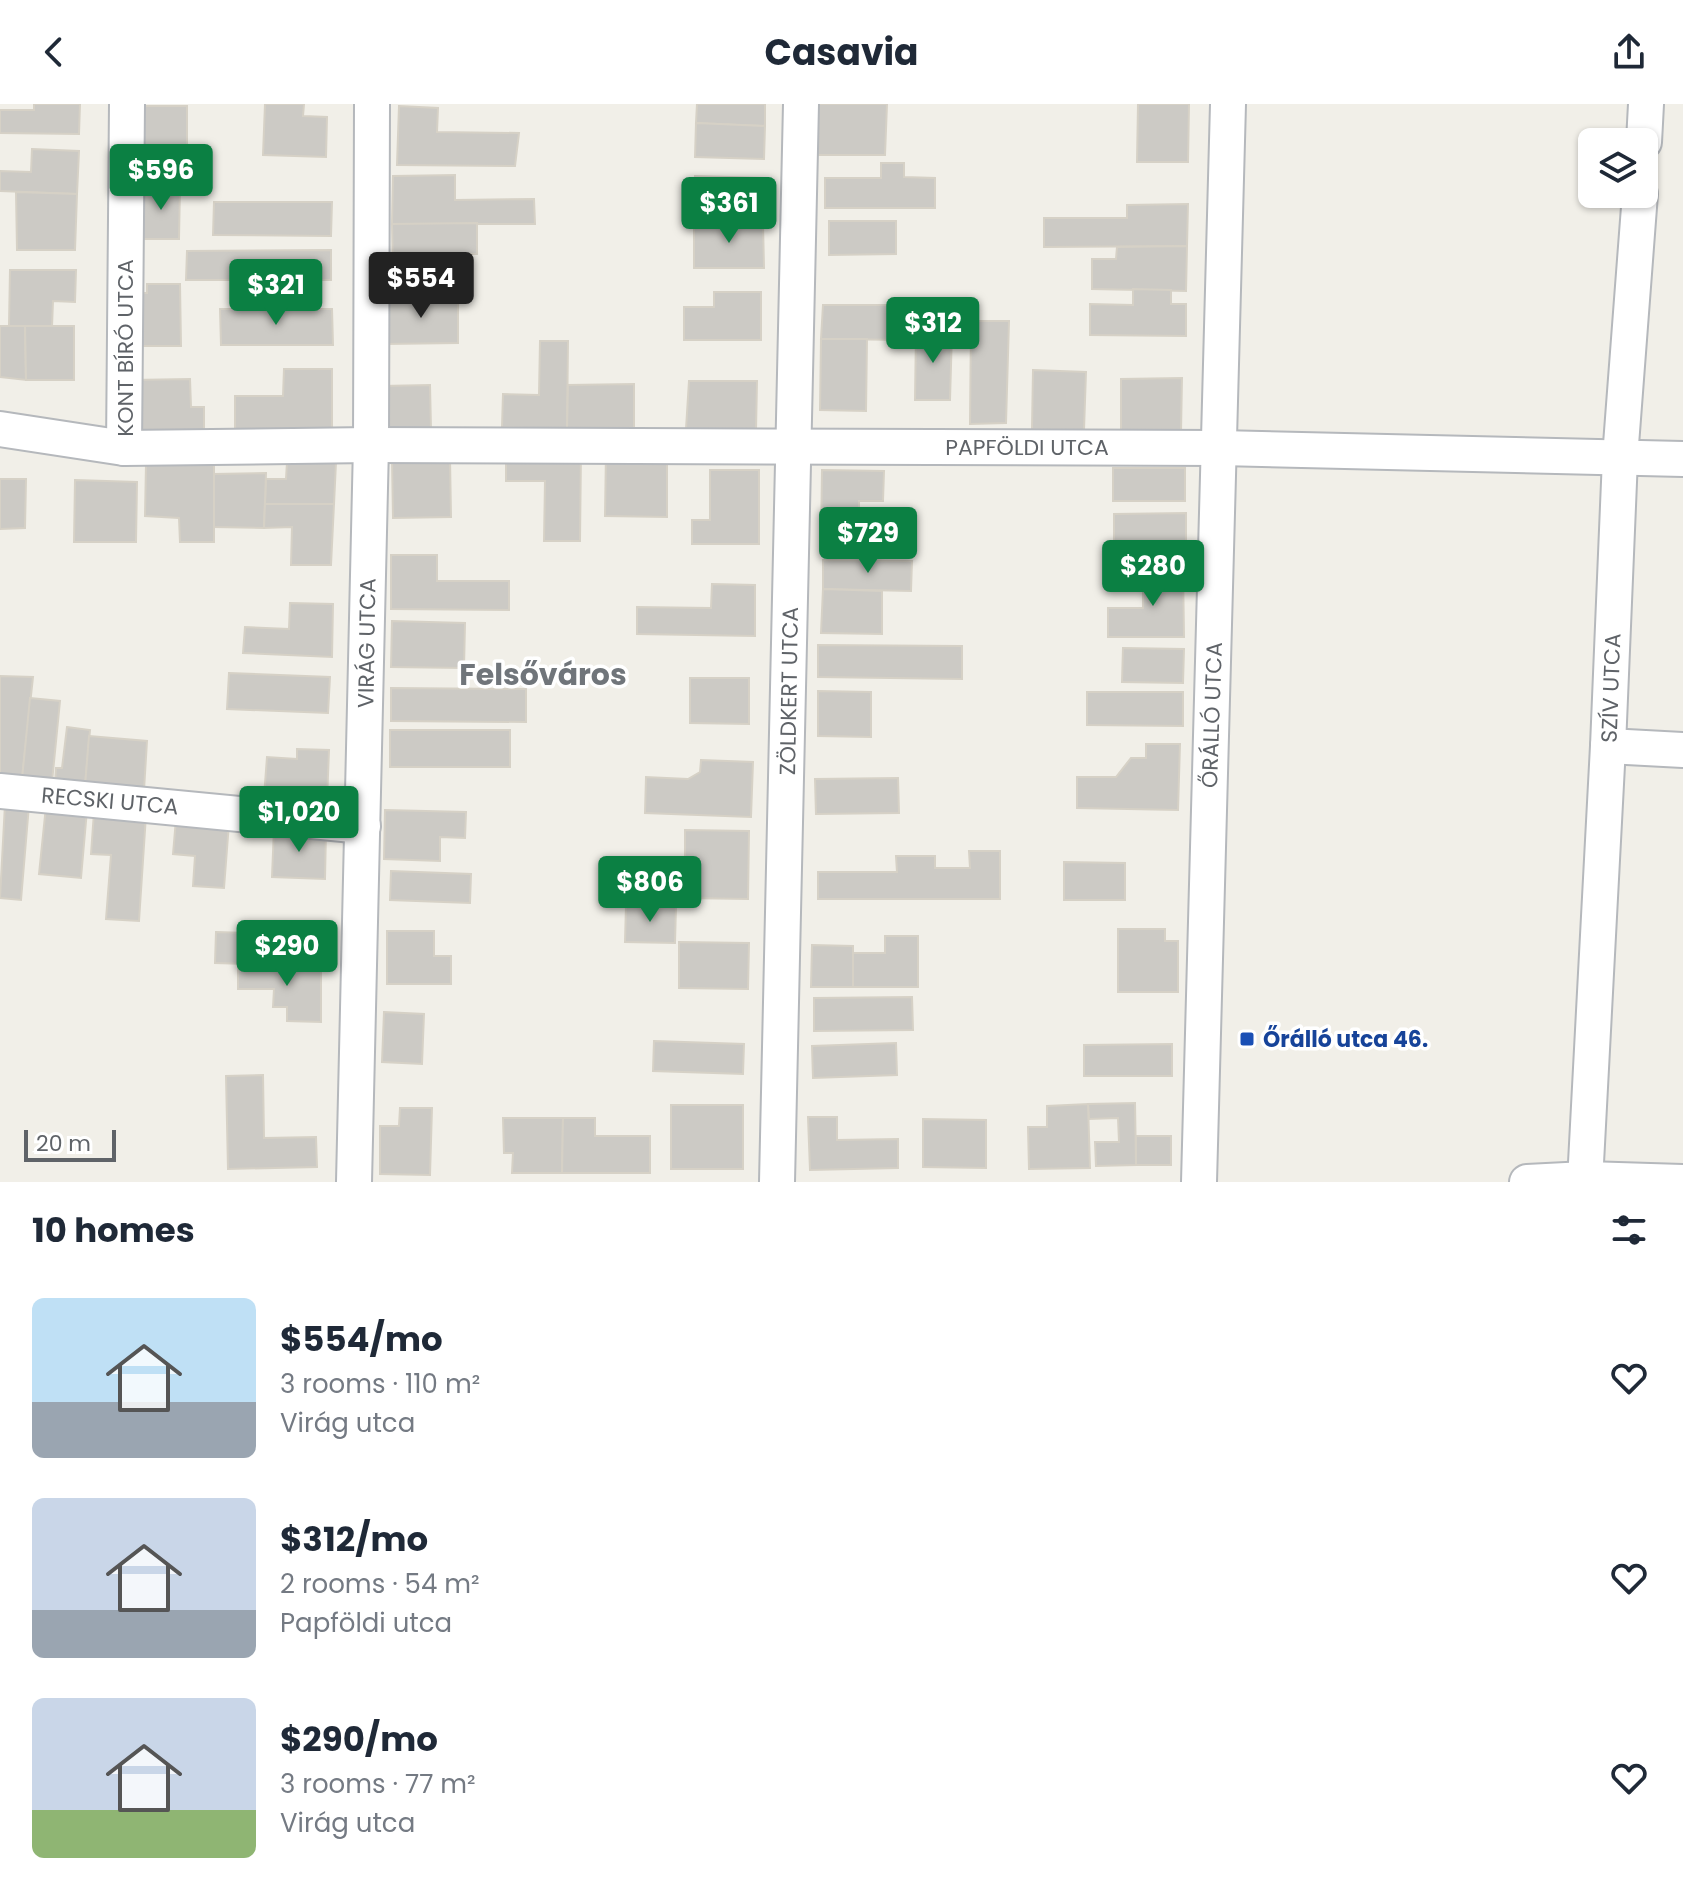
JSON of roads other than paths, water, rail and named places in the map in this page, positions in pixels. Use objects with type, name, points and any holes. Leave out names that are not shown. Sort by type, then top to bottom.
[{"type":"street","name":"KONT BÍRÓ UTCA","points":[[124,448],[127,104]]},
{"type":"street","name":"VIRÁG UTCA","points":[[354,1182],[371,445],[372,104]]},
{"type":"street","name":"ZÖLDKERT UTCA","points":[[777,1182],[801,104]]},
{"type":"street","name":"ŐRÁLLÓ UTCA","points":[[1199,1182],[1228,104]]},
{"type":"street","points":[[1645,128],[1646,104]]},
{"type":"street","name":"SZÍV UTCA","points":[[1586,1181],[1620,458],[1639,208]]},
{"type":"street","name":"KONT BÍRÓ UTCA","points":[[0,429],[124,448],[371,445]]},
{"type":"street","name":"PAPFÖLDI UTCA","points":[[371,445],[1220,448],[1683,459]]},
{"type":"street","points":[[1608,746],[1683,750]]},
{"type":"street","name":"RECSKI UTCA","points":[[0,791],[363,826]]},
{"type":"street","points":[[1527,1182],[1683,1182]]},
{"type":"place","name":"Őrálló utca 46.","points":[[1247,1039]]},
{"type":"district","name":"Felsőváros","points":[[543,674]]}]
